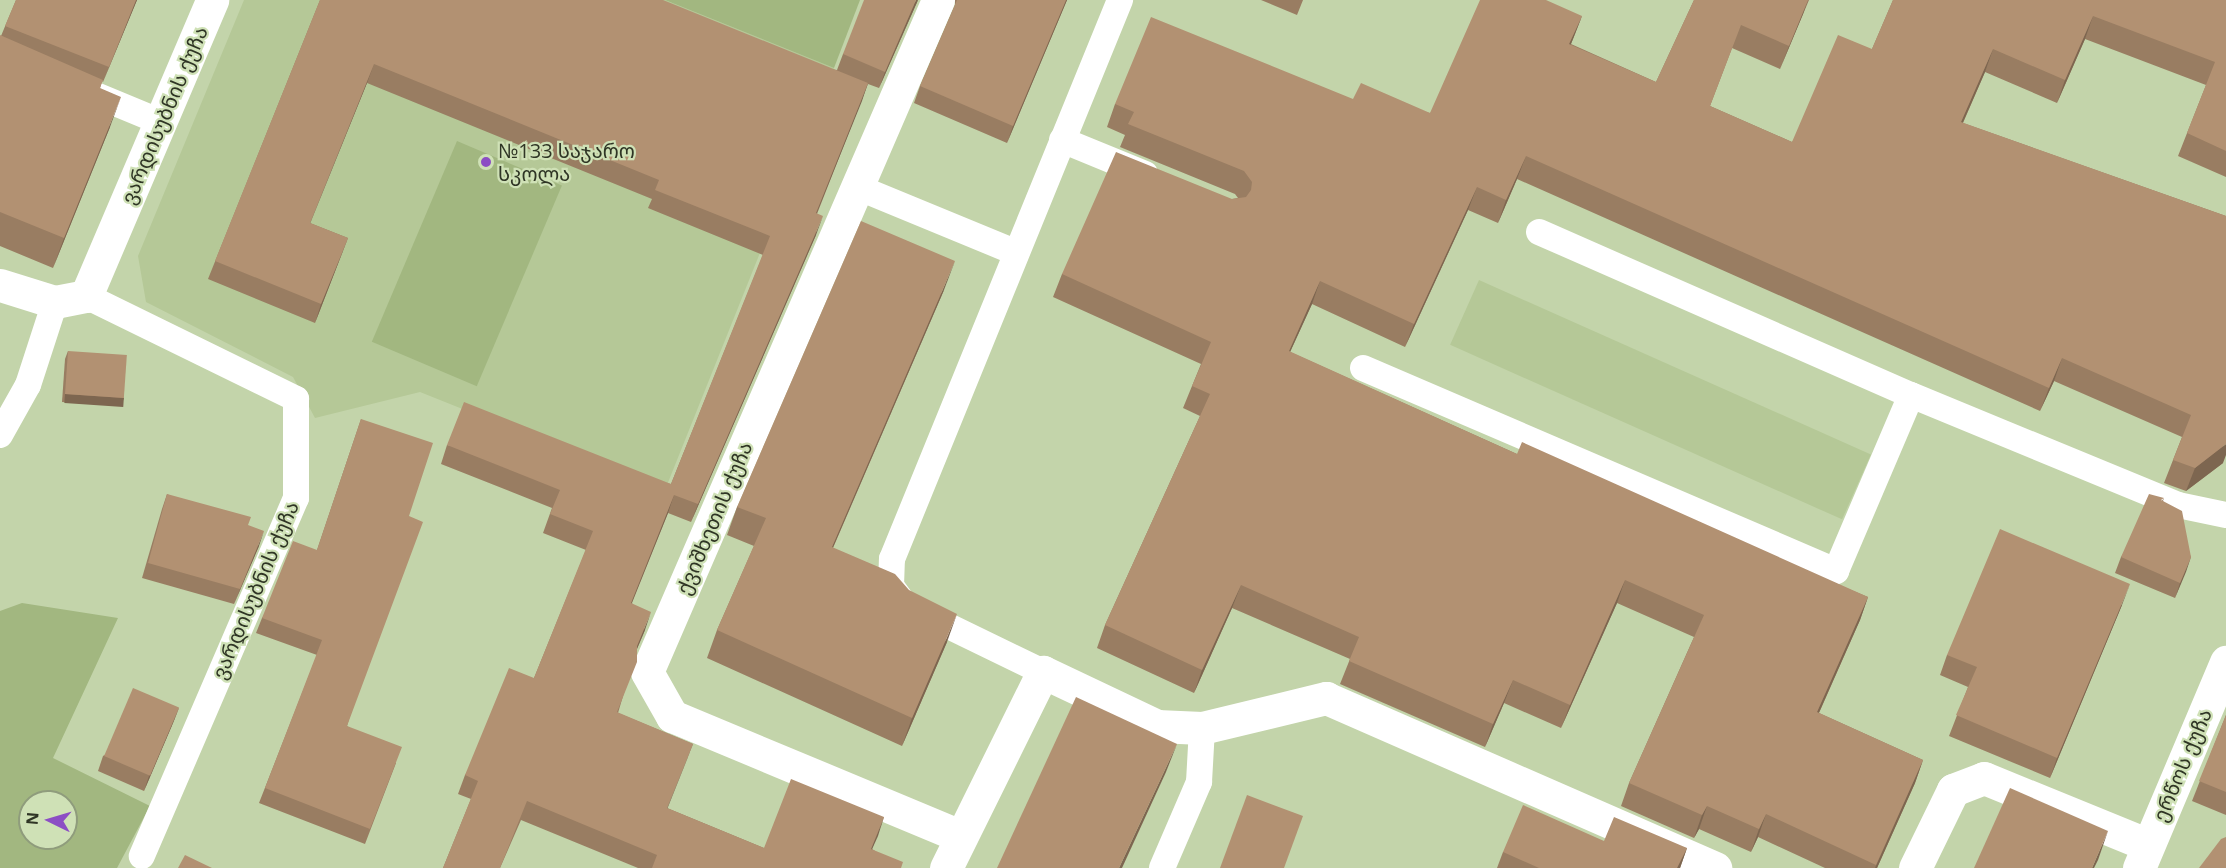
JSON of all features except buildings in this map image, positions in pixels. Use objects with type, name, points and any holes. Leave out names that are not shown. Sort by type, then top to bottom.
[{"type":"street","name":"ვარდისუბნის ქუჩა","points":[[0,285],[71,299],[161,122],[212,0]]},
{"type":"street","name":"ქვიშხეთის ქუჩა","points":[[938,0],[647,672],[672,716],[960,836]]},
{"type":"street","name":"ერწოს ქუჩა","points":[[2143,856],[2226,662]]},
{"type":"street","points":[[946,868],[1043,672],[1157,726],[1202,728],[1326,698],[1715,868]]},
{"type":"street","points":[[1915,868],[1953,790],[1984,778],[2143,856]]},
{"type":"lane","points":[[1043,672],[905,606],[891,586],[892,559],[1015,252],[1120,0]]},
{"type":"lane","points":[[64,82],[161,122]]},
{"type":"lane","points":[[1062,140],[1166,183]]},
{"type":"lane","points":[[857,187],[1015,252]]},
{"type":"lane","points":[[1539,232],[1911,395],[2178,505],[2226,515]]},
{"type":"lane","points":[[0,435],[71,299]]},
{"type":"lane","name":"ვარდისუბნის ქუჩა","points":[[71,299],[296,399],[296,498],[142,856]]},
{"type":"lane","points":[[1363,368],[1836,571],[1911,395]]},
{"type":"lane","points":[[1162,868],[1199,782],[1202,728]]},
{"type":"shaded area","name":"№133 საჯარო სკოლა","points":[[244,0],[665,0],[834,68],[665,490],[420,392],[315,418],[293,377],[146,302],[138,256]]},
{"type":"shaded area","points":[[665,0],[860,0],[834,68]]},
{"type":"shaded area","points":[[457,141],[562,186],[477,386],[372,342]]},
{"type":"shaded area","points":[[1479,280],[1871,454],[1842,519],[1450,345]]},
{"type":"shaded area","points":[[22,603],[118,618],[53,758],[150,806],[117,868],[0,868],[0,611]]},
{"type":"place","name":"№133 საჯარო სკოლა","points":[[486,162]]}]
